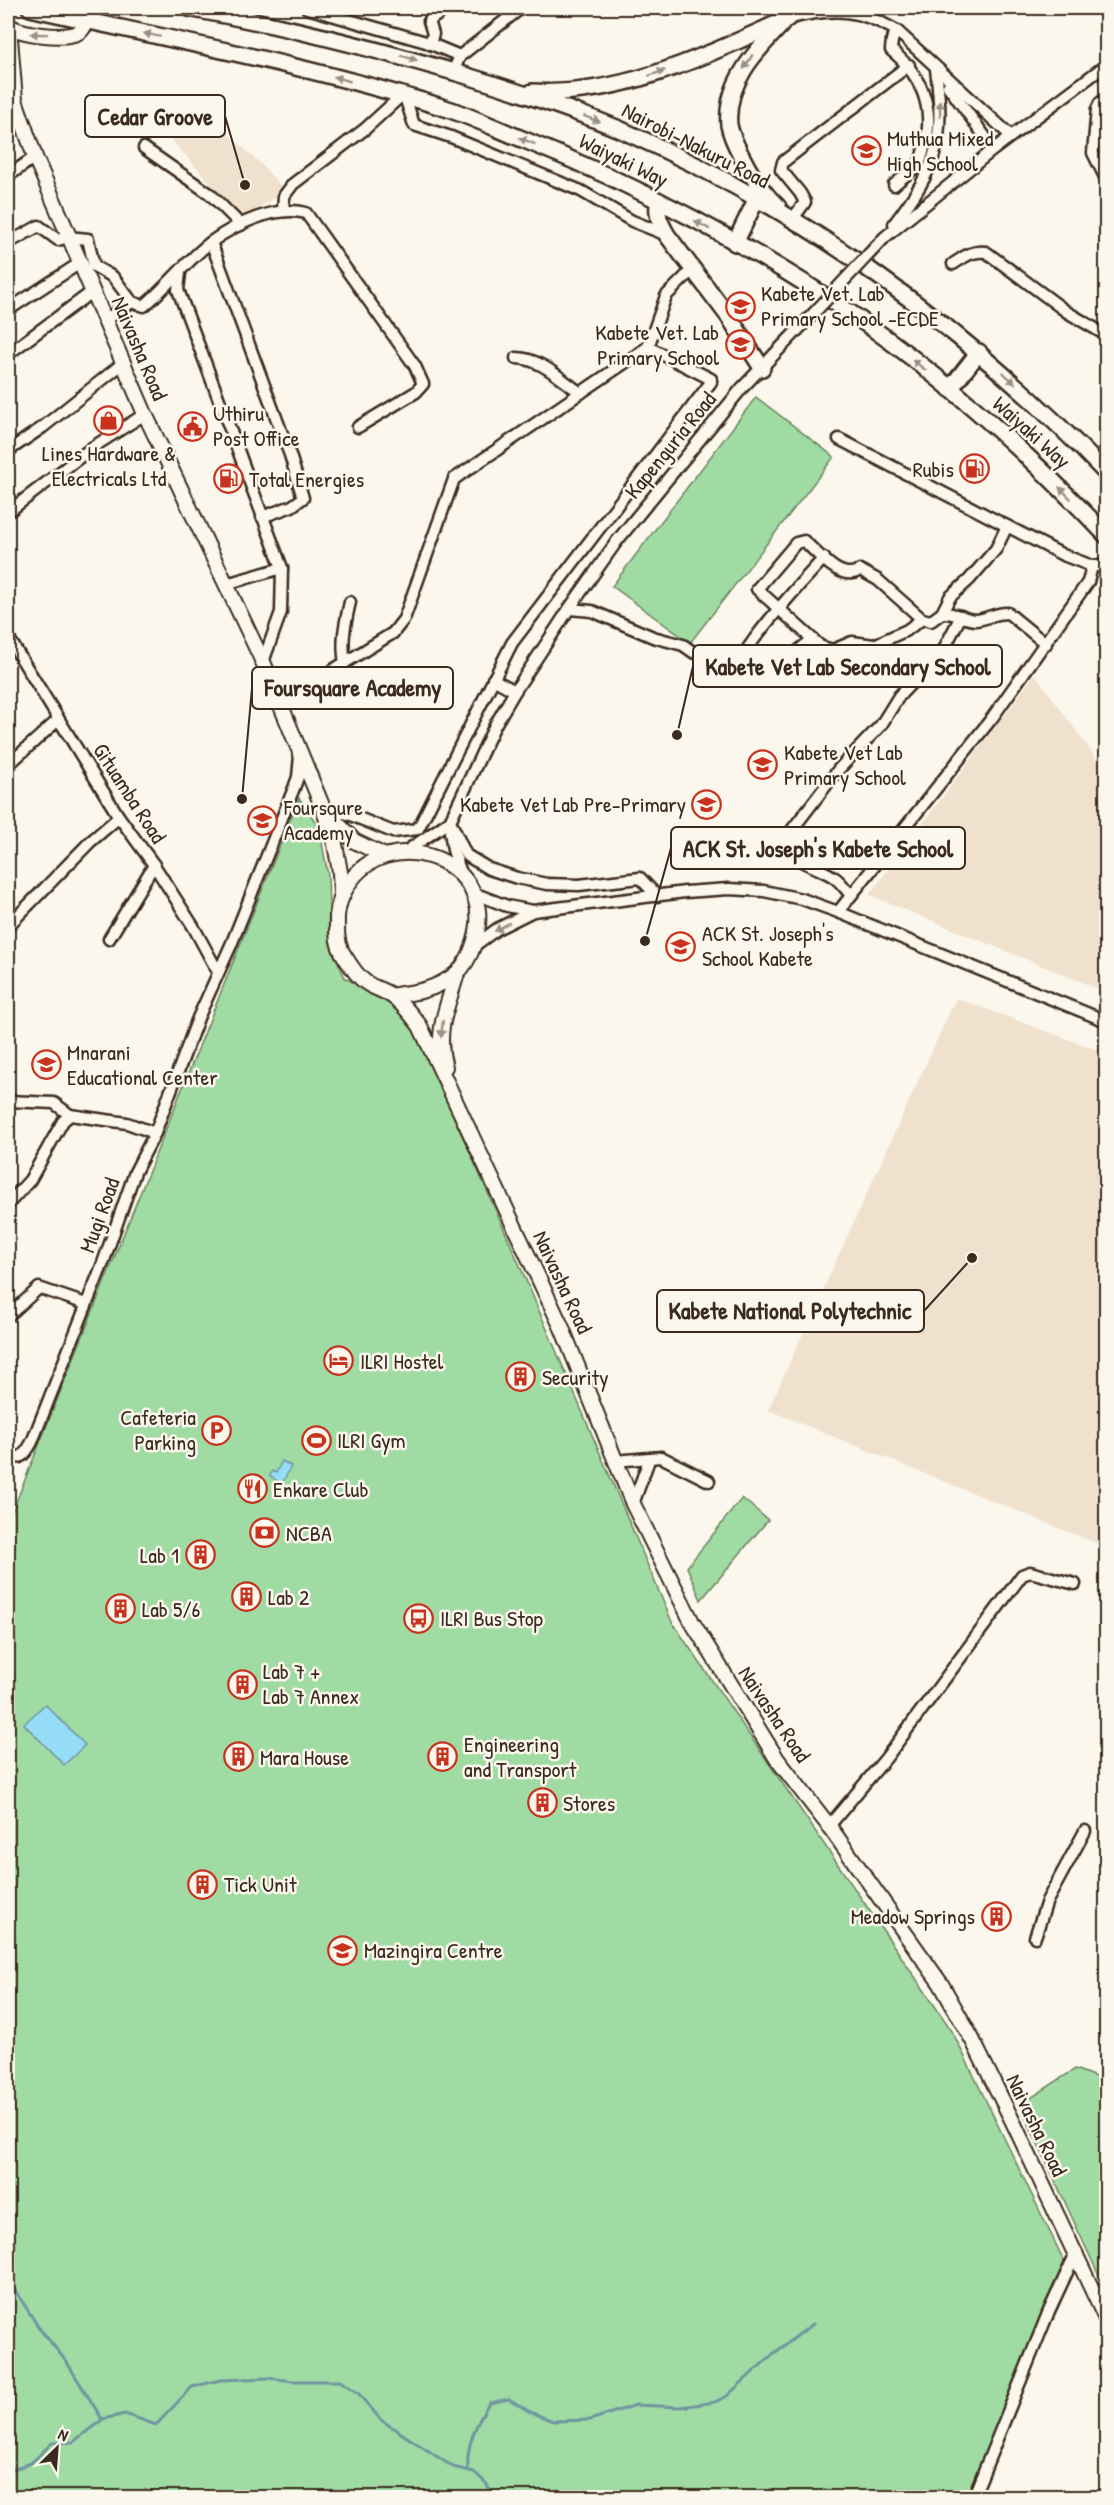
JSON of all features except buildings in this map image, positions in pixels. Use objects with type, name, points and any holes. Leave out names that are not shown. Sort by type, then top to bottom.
[{"type":"highway","name":"Waiyaki Way","points":[[30,8],[301,67],[444,108],[553,152],[659,201],[735,243],[852,314],[950,390],[1056,483],[1107,535]]},
{"type":"highway","name":"Nairobi-Nakuru Road","points":[[188,8],[320,34],[517,92],[618,129],[703,169],[792,220],[889,284],[979,352],[1107,473]]},
{"type":"highway","points":[[517,92],[578,92],[655,75],[787,19]]},
{"type":"highway","points":[[787,19],[752,56],[744,68],[735,88],[729,125],[735,144],[756,181],[771,200],[792,220]]},
{"type":"highway","points":[[735,243],[756,200]]},
{"type":"highway","points":[[659,201],[657,210],[659,221],[667,235],[694,268],[762,368]]},
{"type":"highway","points":[[950,390],[979,352]]},
{"type":"main road","points":[[8,25],[30,34],[70,35],[84,28],[86,20]]},
{"type":"main road","name":"Naivasha Road","points":[[8,25],[11,100],[122,364],[263,662],[321,805]]},
{"type":"main road","points":[[321,805],[354,841],[383,855]]},
{"type":"main road","points":[[321,805],[336,854],[341,895]]},
{"type":"main road","points":[[416,852],[442,862],[461,873],[473,893],[478,922],[474,946],[458,973],[435,988],[392,996],[364,981],[341,950],[337,932],[337,908],[341,895],[356,873],[383,855],[416,852]]},
{"type":"main road","name":"Naivasha Road","points":[[457,1105],[443,1061],[441,1027],[458,973]]},
{"type":"main road","name":"Naivasha Road","points":[[392,996],[420,1026],[562,1328],[633,1503],[692,1623],[777,1759],[829,1826],[941,1984],[972,2038],[1107,2319]]},
{"type":"street","points":[[307,8],[430,44],[460,56]]},
{"type":"street","points":[[430,44],[433,34],[429,21],[447,8]]},
{"type":"street","points":[[453,72],[460,56],[521,8]]},
{"type":"street","points":[[787,19],[818,11],[839,10],[878,20],[897,31],[1011,136]]},
{"type":"street","points":[[894,185],[920,162],[930,117],[909,65],[891,50],[892,40],[897,31]]},
{"type":"street","points":[[792,220],[805,202],[781,170],[783,162],[909,65]]},
{"type":"street","name":"Kapenguria Road","points":[[450,821],[495,725],[569,609],[618,541],[728,405],[885,237],[994,149],[1107,65]]},
{"type":"street","points":[[936,69],[994,149]]},
{"type":"street","points":[[885,237],[913,198],[932,166],[940,131],[940,101],[936,69]]},
{"type":"street","points":[[283,211],[284,196],[293,184],[365,129],[403,96],[414,125],[581,191],[632,221],[667,235]]},
{"type":"street","points":[[1107,99],[1100,103],[1097,109],[1093,153],[1107,179]]},
{"type":"street","points":[[144,148],[210,194],[241,225]]},
{"type":"street","points":[[8,176],[35,157]]},
{"type":"street","points":[[8,243],[39,226],[55,239],[62,240],[68,237],[88,239],[94,266],[113,277],[132,302],[144,306],[211,242],[241,225],[283,211],[303,212],[310,217],[415,366],[422,381],[422,387],[416,392],[358,427]]},
{"type":"street","points":[[211,242],[290,455],[303,498],[292,507],[262,517]]},
{"type":"street","points":[[953,264],[969,254],[978,251],[986,252],[1067,312],[1107,335]]},
{"type":"street","points":[[8,310],[80,263]]},
{"type":"street","points":[[333,670],[393,633],[404,619],[454,479],[648,347],[666,296],[694,268]]},
{"type":"street","points":[[180,273],[178,290],[282,568],[281,612],[263,662]]},
{"type":"street","points":[[8,354],[93,291]]},
{"type":"street","points":[[105,320],[132,302]]},
{"type":"street","points":[[321,805],[393,832],[418,829],[512,643],[711,382],[711,379],[648,347]]},
{"type":"street","points":[[516,358],[528,358],[542,365],[581,393]]},
{"type":"street","points":[[8,451],[44,426],[122,364]]},
{"type":"street","points":[[8,512],[93,447],[145,414]]},
{"type":"street","points":[[839,439],[1063,555],[1092,566],[1107,566]]},
{"type":"street","points":[[922,619],[907,630],[874,645],[852,642],[833,650],[826,649],[757,590],[795,543],[804,541],[846,574],[853,575],[860,570],[878,580],[922,619],[931,621],[942,613],[950,597],[969,580],[996,549],[1007,526]]},
{"type":"street","points":[[740,664],[741,659],[757,637],[824,558]]},
{"type":"street","points":[[838,912],[992,718],[1088,582],[1092,566]]},
{"type":"street","points":[[226,584],[282,568]]},
{"type":"street","points":[[345,663],[343,632],[350,602]]},
{"type":"street","points":[[569,609],[592,611],[653,637],[683,645],[693,652],[753,668],[775,666],[783,663],[808,643],[818,644]]},
{"type":"street","points":[[942,613],[954,612],[978,620],[1001,612],[1008,613],[1046,644]]},
{"type":"street","points":[[851,895],[837,879],[795,857],[786,845],[785,839],[832,778],[881,725],[905,690],[919,675],[935,666],[961,616]]},
{"type":"street","name":"Gituamba Road","points":[[8,637],[119,817],[154,865],[218,972]]},
{"type":"street","points":[[493,679],[515,691]]},
{"type":"street","points":[[8,765],[58,720]]},
{"type":"street","name":"Mugi Road","points":[[8,1454],[14,1458],[20,1458],[26,1454],[32,1442],[135,1172],[155,1133],[198,1018],[294,788],[298,777],[300,756]]},
{"type":"street","points":[[8,926],[90,842],[119,817]]},
{"type":"street","points":[[405,852],[450,821]]},
{"type":"street","points":[[450,821],[453,850],[461,873]]},
{"type":"street","points":[[450,821],[466,855],[489,869],[547,885],[579,885],[640,878],[657,896]]},
{"type":"street","points":[[109,939],[154,865]]},
{"type":"street","points":[[473,893],[507,906],[532,911],[729,889],[764,891],[802,899],[838,912],[1107,1021]]},
{"type":"street","points":[[474,946],[497,929],[532,911]]},
{"type":"street","points":[[8,1101],[54,1104],[70,1115],[127,1123],[155,1133]]},
{"type":"street","points":[[8,1204],[30,1179],[63,1121],[70,1115]]},
{"type":"street","points":[[8,1316],[39,1288],[86,1304]]},
{"type":"street","points":[[615,1461],[650,1460],[661,1457],[709,1481]]},
{"type":"street","points":[[633,1503],[650,1460]]},
{"type":"street","points":[[829,1826],[892,1750],[1022,1575],[1030,1572],[1075,1584]]},
{"type":"street","points":[[1035,1937],[1047,1901],[1085,1831]]},
{"type":"street","points":[[973,2498],[1049,2311],[1076,2255]]},
{"type":"shaded area","points":[[201,109],[261,164],[285,191],[242,219],[168,136]]},
{"type":"shaded area","points":[[1035,674],[1106,772],[1106,992],[869,895]]},
{"type":"shaded area","points":[[956,998],[1106,1053],[1106,1547],[768,1410]]},
{"type":"green space","points":[[756,397],[834,457],[690,643],[612,586]]},
{"type":"green space","points":[[299,798],[319,827],[328,875],[330,943],[345,978],[381,996],[398,1009],[417,1034],[508,1238],[672,1622],[952,2031],[1065,2263],[970,2497],[12,2498],[8,2495],[8,1522]]},
{"type":"green space","points":[[742,1498],[768,1520],[701,1600],[687,1567]]},
{"type":"green space","points":[[1075,2069],[1106,2081],[1106,2291],[1020,2105]]},
{"type":"water","points":[[282,1461],[291,1466],[282,1484],[270,1476],[272,1471],[276,1473]]},
{"type":"water","points":[[45,1704],[85,1745],[64,1765],[24,1724]]},
{"type":"waterway","points":[[8,2279],[39,2328],[66,2361],[102,2419]]},
{"type":"waterway","points":[[468,2470],[473,2435],[489,2403],[509,2399],[530,2412],[553,2421],[590,2420],[636,2405],[681,2407],[715,2402],[727,2396],[773,2354],[813,2324]]},
{"type":"waterway","points":[[8,2471],[31,2463],[52,2443],[73,2442],[103,2419],[125,2414],[156,2425],[192,2387],[220,2380],[268,2378],[294,2381],[340,2381],[358,2393],[381,2420],[453,2467],[474,2472],[486,2483],[494,2498]]},
{"type":"place","name":"Muthua Mixed High School","points":[[866,151]]},
{"type":"place","name":"Cedar Groove","points":[[245,185]]},
{"type":"place","name":"Kabete Vet. Lab Primary School -ECDE","points":[[740,306]]},
{"type":"place","name":"Kabete Vet. Lab Primary School","points":[[740,345]]},
{"type":"place","name":"Lines Hardware & Electricals Ltd","points":[[109,421]]},
{"type":"place","name":"Uthiru Post Office","points":[[192,426]]},
{"type":"place","name":"Rubis","points":[[975,469]]},
{"type":"place","name":"Total Energies","points":[[228,479]]},
{"type":"place","name":"Kabete Vet Lab Secondary School","points":[[677,735]]},
{"type":"place","name":"Kabete Vet Lab Primary School","points":[[763,765]]},
{"type":"place","name":"Foursquare Academy","points":[[242,799]]},
{"type":"place","name":"Kabete Vet Lab Pre-Primary","points":[[707,804]]},
{"type":"place","name":"Foursqure Academy","points":[[263,820]]},
{"type":"place","name":"ACK St. Joseph's Kabete School","points":[[645,941]]},
{"type":"place","name":"ACK St. Joseph's School Kabete","points":[[681,946]]},
{"type":"place","name":"Mnarani Educational Center","points":[[46,1065]]},
{"type":"place","name":"Kabete National Polytechnic","points":[[972,1258]]},
{"type":"place","name":"ILRI Hostel","points":[[339,1361]]},
{"type":"place","name":"Security","points":[[521,1377]]},
{"type":"place","name":"Cafeteria Parking","points":[[217,1430]]},
{"type":"place","name":"ILRI Gym","points":[[316,1440]]},
{"type":"place","name":"Enkare Club","points":[[252,1489]]},
{"type":"place","name":"NCBA","points":[[265,1533]]},
{"type":"place","name":"Lab 1","points":[[200,1555]]},
{"type":"place","name":"Lab 2","points":[[247,1597]]},
{"type":"place","name":"Lab 5/6","points":[[121,1609]]},
{"type":"place","name":"ILRI Bus Stop","points":[[419,1618]]},
{"type":"place","name":"Lab 7 + Lab 7 Annex","points":[[242,1684]]},
{"type":"place","name":"Mara House","points":[[239,1757]]},
{"type":"place","name":"Engineering and Transport","points":[[443,1757]]},
{"type":"place","name":"Stores","points":[[542,1803]]},
{"type":"place","name":"Tick Unit","points":[[203,1884]]},
{"type":"place","name":"Meadow Springs","points":[[996,1916]]},
{"type":"place","name":"Mazingira Centre","points":[[343,1950]]}]
